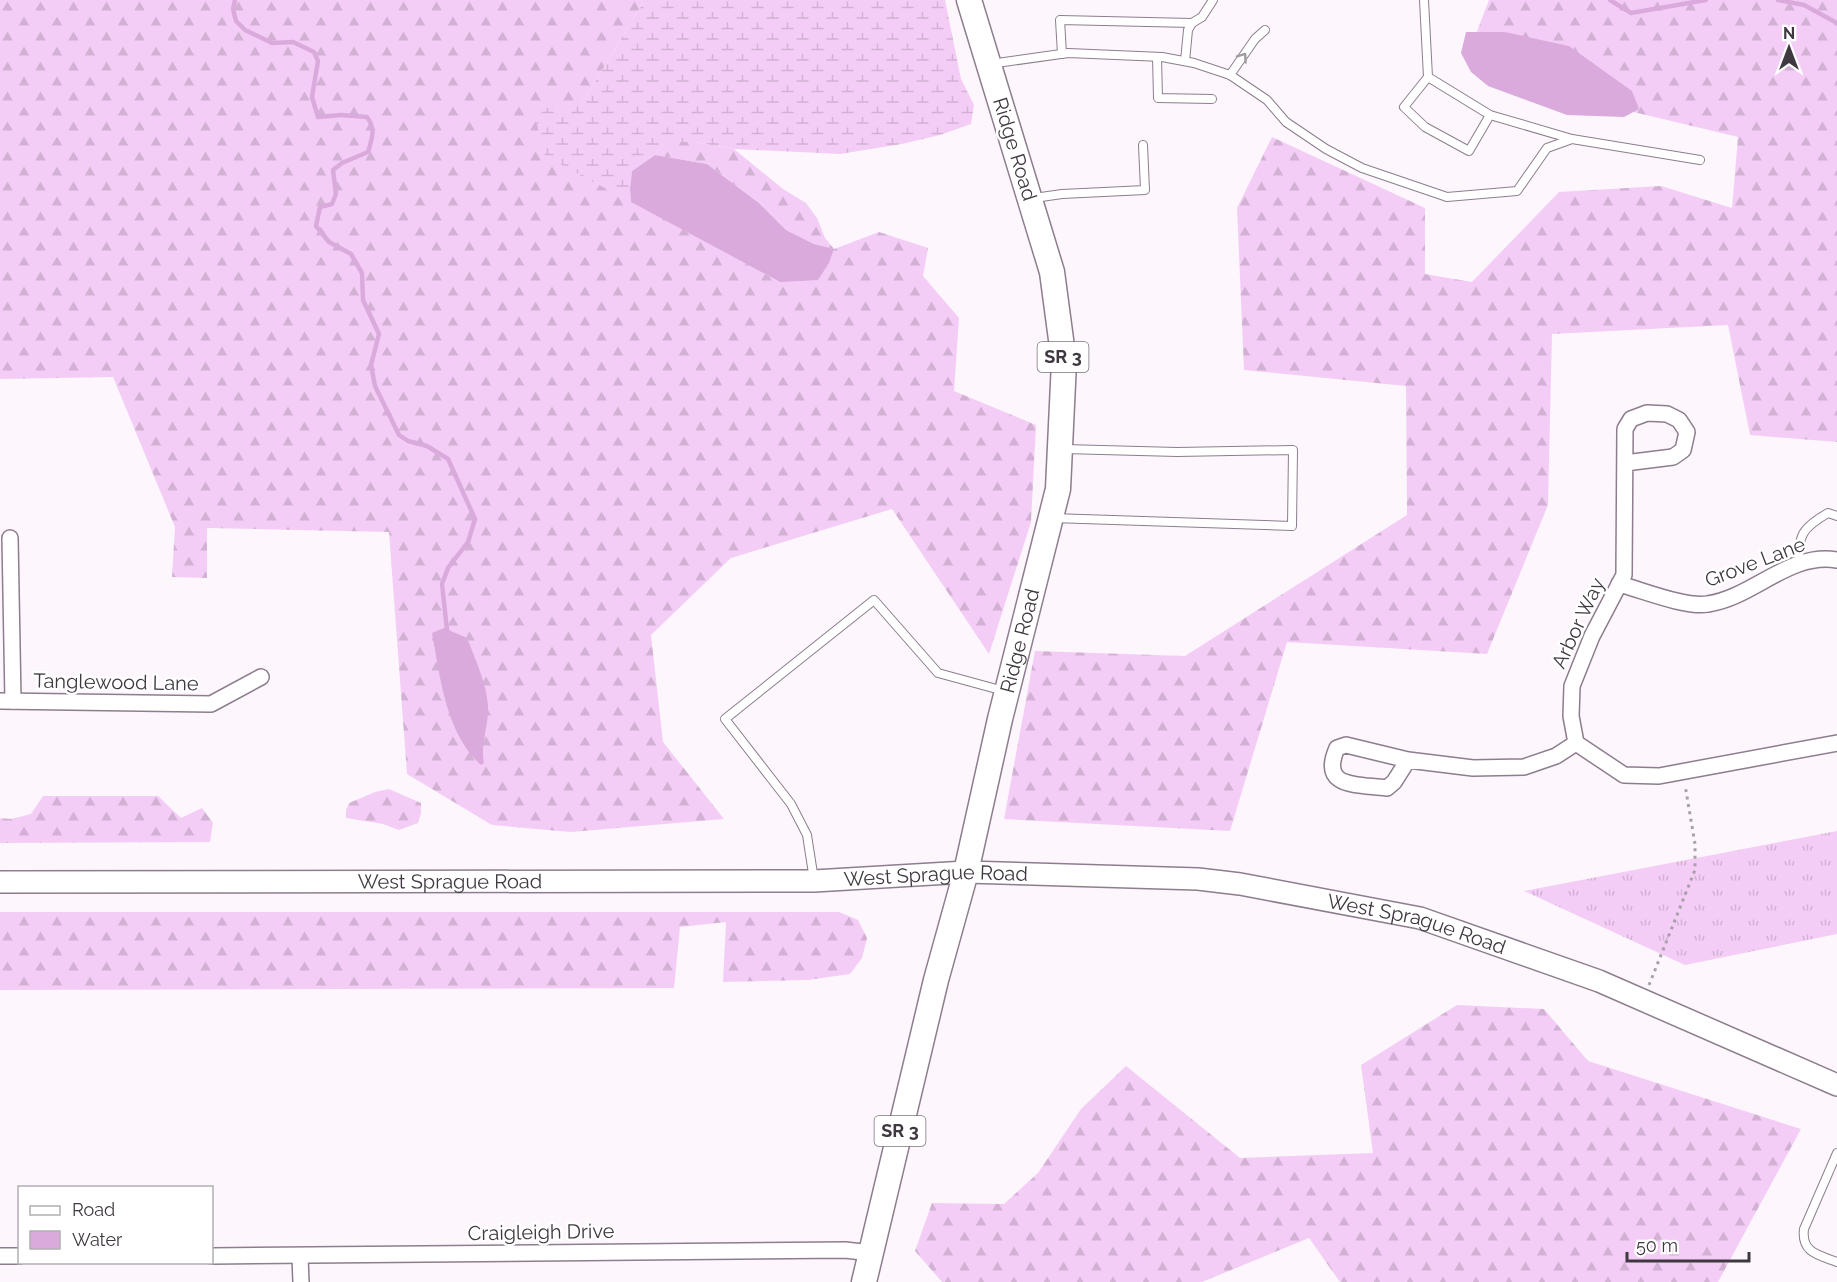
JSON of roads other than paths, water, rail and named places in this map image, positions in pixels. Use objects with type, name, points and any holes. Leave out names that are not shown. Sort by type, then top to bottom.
[{"type":"main road","name":"Ridge Road","points":[[864,1282],[936,980],[966,872],[1007,692],[1058,489],[1064,363],[1052,272],[969,0]]},
{"type":"street","name":"Arbor Way","points":[[1576,743],[1571,716],[1572,686],[1592,636],[1624,575],[1625,429],[1631,419],[1647,413],[1667,414],[1678,420],[1687,432],[1683,450],[1673,457],[1625,463]]},
{"type":"street","points":[[6,701],[9,538]]},
{"type":"street","name":"Grove Lane","points":[[1619,584],[1690,604],[1708,604],[1743,592],[1791,566],[1825,558],[1837,560]]},
{"type":"street","name":"Tanglewood Lane","points":[[6,701],[211,704],[261,677]]},
{"type":"street","points":[[1408,760],[1394,782],[1387,788],[1343,783],[1334,775],[1332,768],[1333,758],[1338,748],[1346,745],[1408,760],[1473,768],[1524,767],[1556,756],[1576,743],[1624,776],[1659,776],[1837,743]]},
{"type":"street","name":"West Sprague Road","points":[[0,882],[814,881],[966,872],[1198,879],[1251,886],[1420,918],[1599,981],[1837,1085]]},
{"type":"street","name":"Craigleigh Drive","points":[[213,1256],[845,1250],[871,1253]]},
{"type":"street","points":[[0,1256],[18,1256]]},
{"type":"street","points":[[300,1256],[301,1282]]},
{"type":"lane","points":[[1185,61],[1188,30],[1192,23],[1202,17],[1213,0]]},
{"type":"lane","points":[[1424,0],[1428,77],[1404,107],[1425,127],[1469,151],[1490,115]]},
{"type":"lane","points":[[1062,54],[1060,20],[1192,23]]},
{"type":"lane","points":[[1230,75],[1255,39],[1265,30]]},
{"type":"lane","points":[[989,64],[1062,54],[1157,57],[1185,61],[1230,75],[1267,100],[1286,122],[1326,149],[1362,168],[1447,197],[1517,191],[1547,148],[1572,139]]},
{"type":"lane","points":[[1157,57],[1158,98],[1212,99]]},
{"type":"lane","points":[[1428,77],[1490,115],[1572,139],[1700,160]]},
{"type":"lane","points":[[1030,199],[1062,194],[1145,190],[1143,145]]},
{"type":"lane","points":[[1051,518],[1292,526],[1293,450],[1177,452],[1060,449]]},
{"type":"lane","points":[[1799,564],[1798,542],[1805,531],[1813,522],[1828,513],[1837,516]]},
{"type":"lane","points":[[814,881],[807,835],[791,804],[725,719],[874,600],[938,673],[1007,692]]},
{"type":"lane","points":[[1837,1153],[1804,1229],[1803,1237],[1804,1245],[1811,1251],[1837,1262]]},
{"type":"water","points":[[1466,32],[1505,32],[1569,46],[1632,91],[1639,109],[1624,117],[1567,115],[1488,86],[1471,72],[1461,53]]},
{"type":"water","points":[[655,155],[707,164],[759,203],[786,230],[814,244],[834,249],[829,263],[818,280],[780,282],[631,202],[632,171]]},
{"type":"water","points":[[444,628],[467,638],[485,689],[488,713],[483,748],[484,763],[481,765],[469,752],[460,737],[446,704],[432,633]]},
{"type":"waterway","points":[[235,0],[233,9],[236,21],[245,30],[272,43],[293,42],[314,52],[318,61],[312,97],[318,117],[341,115],[367,117],[372,126],[372,138],[368,152],[342,163],[333,170],[336,194],[332,204],[320,207],[316,226],[329,242],[351,254],[362,273],[363,300],[379,334],[371,365],[375,386],[399,435],[408,441],[427,446],[448,459],[475,519],[468,542],[448,568],[442,584],[447,630]]},
{"type":"waterway","points":[[1610,0],[1631,13],[1706,0]]},
{"type":"waterway","points":[[1778,0],[1804,5],[1837,23]]}]
